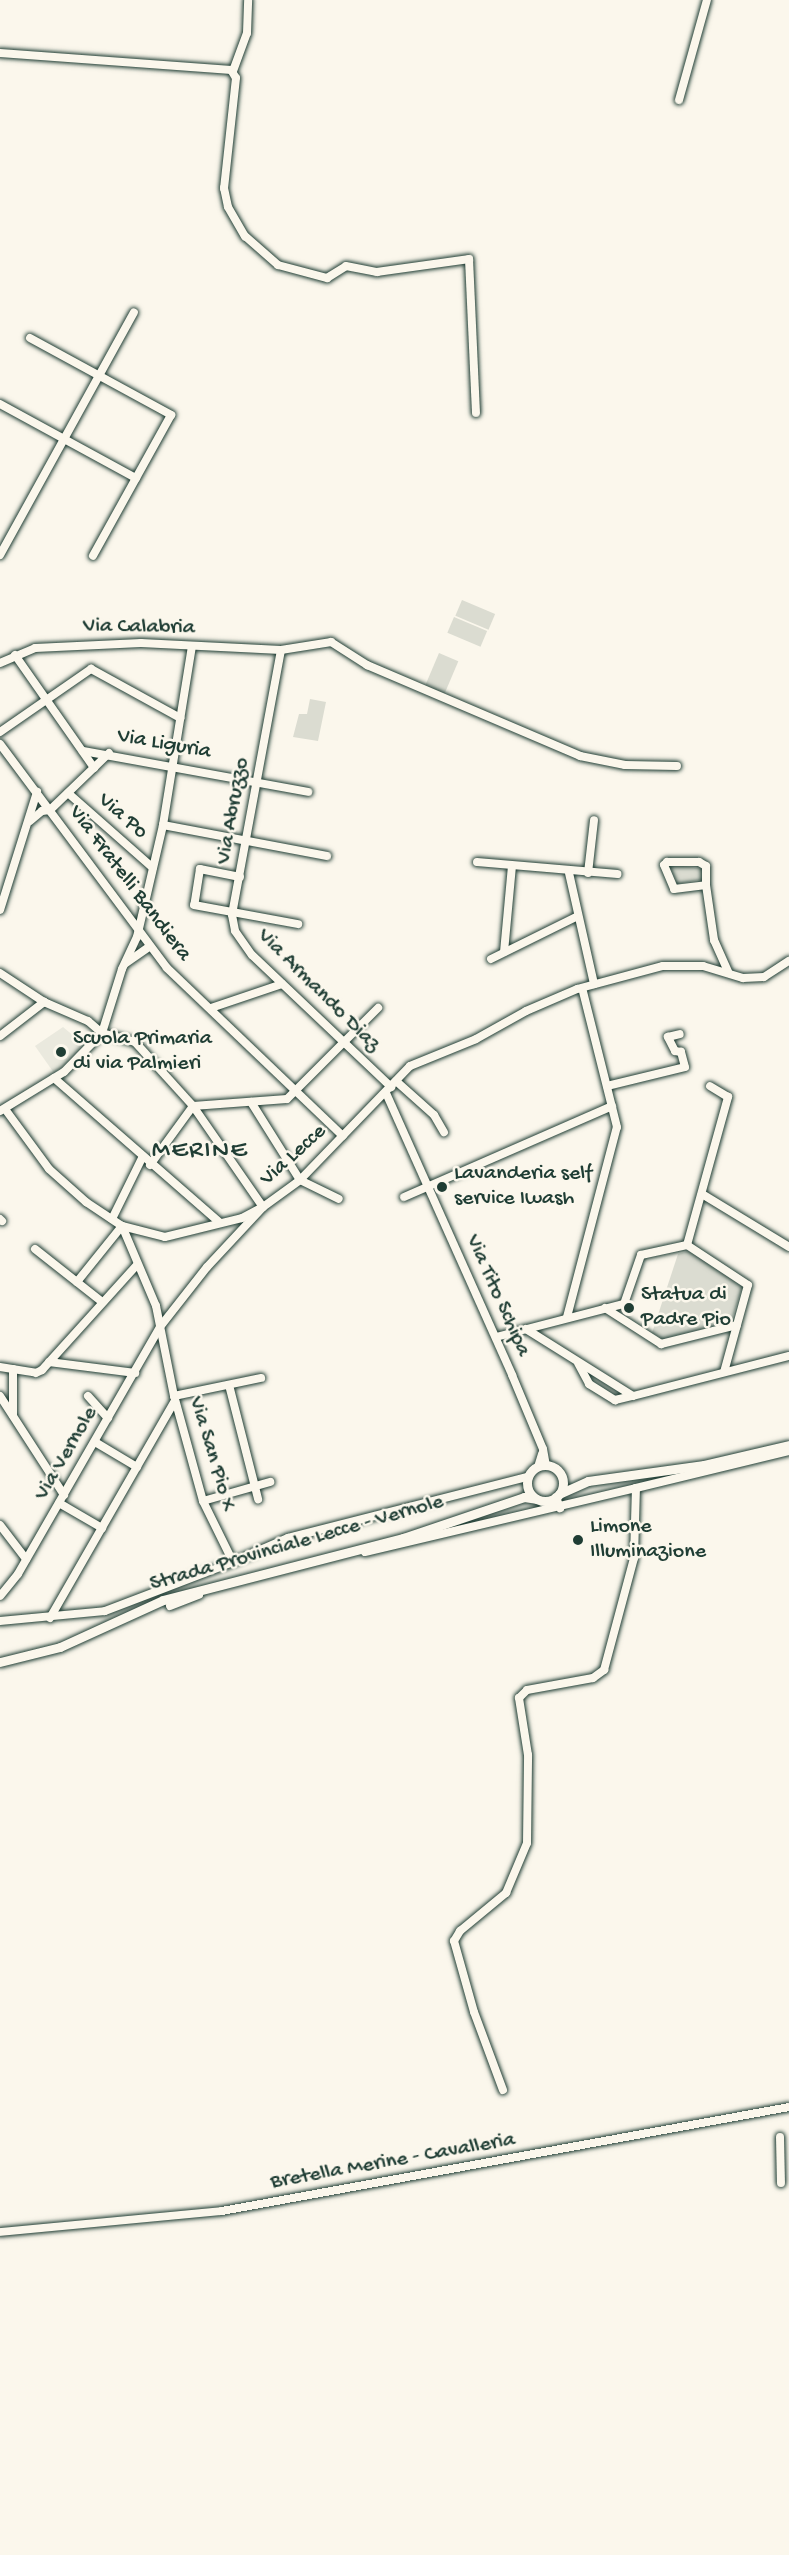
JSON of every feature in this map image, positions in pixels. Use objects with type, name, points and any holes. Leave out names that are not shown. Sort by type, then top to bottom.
[{"type":"main road","name":"Strada Provinciale Lecce - Vernole","points":[[0,1662],[60,1647],[163,1600],[403,1538],[524,1497],[538,1500],[557,1495],[588,1481],[704,1465],[789,1445]]},
{"type":"main road","name":"Strada Provinciale Lecce - Vernole","points":[[504,1503],[542,1466],[560,1475],[588,1481]]},
{"type":"main road","points":[[557,1495],[560,1475]]},
{"type":"main road","points":[[527,1481],[538,1500]]},
{"type":"street","points":[[248,0],[247,33],[233,71],[236,85],[224,188],[228,207],[245,236],[278,265],[327,278],[346,266],[377,272],[469,259],[476,412]]},
{"type":"street","points":[[679,100],[707,0]]},
{"type":"street","points":[[0,53],[233,71]]},
{"type":"street","points":[[0,555],[134,312]]},
{"type":"street","points":[[30,338],[171,415],[93,556]]},
{"type":"street","points":[[0,404],[136,478]]},
{"type":"street","name":"Via Calabria","points":[[0,663],[35,648],[192,646],[280,650],[331,642],[366,665],[580,756],[625,765],[677,766]]},
{"type":"street","points":[[3,1110],[54,1078],[83,1056],[102,1033],[125,964],[135,945],[136,927],[163,825],[192,646]]},
{"type":"street","name":"Via Abruzzo","points":[[233,913],[248,842],[280,650]]},
{"type":"street","points":[[15,655],[94,768]]},
{"type":"street","points":[[0,732],[91,669],[180,718]]},
{"type":"street","name":"Via Fratelli Bandiera","points":[[0,744],[167,968],[343,1136]]},
{"type":"street","name":"Via Liguria","points":[[83,751],[109,753],[308,792]]},
{"type":"street","points":[[28,822],[42,811],[50,810],[109,753]]},
{"type":"street","points":[[0,910],[36,792]]},
{"type":"street","name":"Via Po","points":[[68,793],[153,868]]},
{"type":"street","points":[[588,873],[594,820]]},
{"type":"street","points":[[163,825],[327,856]]},
{"type":"street","points":[[477,862],[569,873],[617,874]]},
{"type":"street","points":[[706,885],[674,889],[664,866],[667,862],[699,862],[706,866],[706,885],[714,940],[728,972]]},
{"type":"street","points":[[504,952],[512,866]]},
{"type":"street","points":[[240,877],[200,869],[194,905],[298,924]]},
{"type":"street","points":[[569,873],[594,984]]},
{"type":"street","name":"Via Armando Diaz","points":[[233,913],[235,932],[245,948],[391,1087],[434,1116],[444,1132]]},
{"type":"street","points":[[491,959],[578,916]]},
{"type":"street","points":[[125,964],[150,946]]},
{"type":"street","name":"Via Lecce","points":[[3,1110],[49,1169],[112,1219],[122,1226],[165,1237],[220,1223],[263,1207],[300,1180],[410,1066],[428,1056],[476,1039],[526,1011],[594,984],[683,963],[728,972],[743,978],[764,977],[789,961]]},
{"type":"street","points":[[0,973],[44,1002],[88,1021],[102,1033],[135,1042],[194,1107],[263,1207]]},
{"type":"street","points":[[211,1008],[282,984]]},
{"type":"street","points":[[567,1317],[617,1133],[582,988]]},
{"type":"street","points":[[0,1036],[44,1002]]},
{"type":"street","points":[[150,1165],[194,1107],[287,1099],[378,1008]]},
{"type":"street","points":[[607,1086],[685,1067],[681,1052],[675,1051],[668,1037],[680,1034]]},
{"type":"street","points":[[54,1078],[150,1165],[220,1223]]},
{"type":"street","points":[[687,1245],[728,1097],[711,1086]]},
{"type":"street","name":"Via Tito Schipa","points":[[391,1087],[430,1186],[543,1449],[542,1466]]},
{"type":"street","points":[[251,1102],[300,1180],[339,1199]]},
{"type":"street","points":[[404,1197],[612,1106]]},
{"type":"street","points":[[112,1219],[142,1158]]},
{"type":"street","points":[[702,1194],[789,1247]]},
{"type":"street","name":"Via Vernole","points":[[0,1596],[26,1559],[161,1325],[207,1267],[263,1207]]},
{"type":"street","points":[[77,1282],[122,1226],[156,1306],[161,1325]]},
{"type":"street","points":[[496,1337],[624,1304],[641,1255],[687,1245],[748,1284],[724,1372]]},
{"type":"street","points":[[35,1249],[102,1302]]},
{"type":"street","points":[[0,1367],[36,1373],[49,1362],[137,1264]]},
{"type":"street","points":[[604,1308],[661,1344],[737,1325]]},
{"type":"street","name":"Via San Pio X","points":[[161,1325],[175,1398],[203,1501],[233,1562]]},
{"type":"street","points":[[526,1329],[633,1396]]},
{"type":"street","points":[[578,1361],[589,1384],[615,1400],[789,1356]]},
{"type":"street","points":[[49,1362],[135,1372]]},
{"type":"street","points":[[13,1417],[14,1369]]},
{"type":"street","points":[[50,1618],[175,1398],[261,1378]]},
{"type":"street","points":[[229,1385],[258,1499]]},
{"type":"street","points":[[0,1396],[64,1495]]},
{"type":"street","points":[[88,1396],[108,1418]]},
{"type":"street","points":[[95,1442],[137,1467]]},
{"type":"street","points":[[170,1606],[247,1581],[468,1526],[538,1514],[789,1451]]},
{"type":"street","points":[[0,1622],[105,1611],[233,1562],[288,1538],[527,1481]]},
{"type":"street","points":[[203,1501],[270,1482]]},
{"type":"street","points":[[503,2090],[474,2012],[454,1941],[460,1931],[506,1893],[528,1843],[528,1755],[519,1698],[527,1690],[597,1677],[606,1667],[634,1558],[636,1488]]},
{"type":"street","points":[[557,1495],[560,1508]]},
{"type":"street","points":[[538,1500],[538,1514]]},
{"type":"street","points":[[59,1503],[102,1528]]},
{"type":"street","points":[[0,1525],[26,1559]]},
{"type":"street","name":"Bretella Merine - Cavalleria","points":[[0,2232],[222,2211],[789,2107]]},
{"type":"street","points":[[780,2137],[781,2183]]},
{"type":"shaded area","points":[[462,600],[495,614],[488,630],[455,616]]},
{"type":"shaded area","points":[[454,617],[487,631],[480,647],[447,633]]},
{"type":"shaded area","points":[[439,653],[458,661],[445,693],[425,685]]},
{"type":"shaded area","points":[[310,699],[326,702],[318,741],[293,737],[299,714],[307,714]]},
{"type":"shaded area","points":[[676,865],[703,869],[704,879],[677,884],[670,867]]},
{"type":"shaded area","name":"Scuola Primaria di via Palmieri","points":[[63,1027],[87,1047],[54,1073],[35,1046]]},
{"type":"shaded area","points":[[689,1251],[743,1285],[731,1322],[663,1339],[652,1333],[678,1254]]},
{"type":"place","name":"Scuola Primaria di via Palmieri","points":[[61,1052]]},
{"type":"place","name":"Lavanderia self service Iwash","points":[[442,1187]]},
{"type":"place","name":"Statua di Padre Pio","points":[[629,1308]]},
{"type":"place","name":"Limone Illuminazione","points":[[578,1540]]},
{"type":"district","name":"MERINE","points":[[200,1152]]}]
